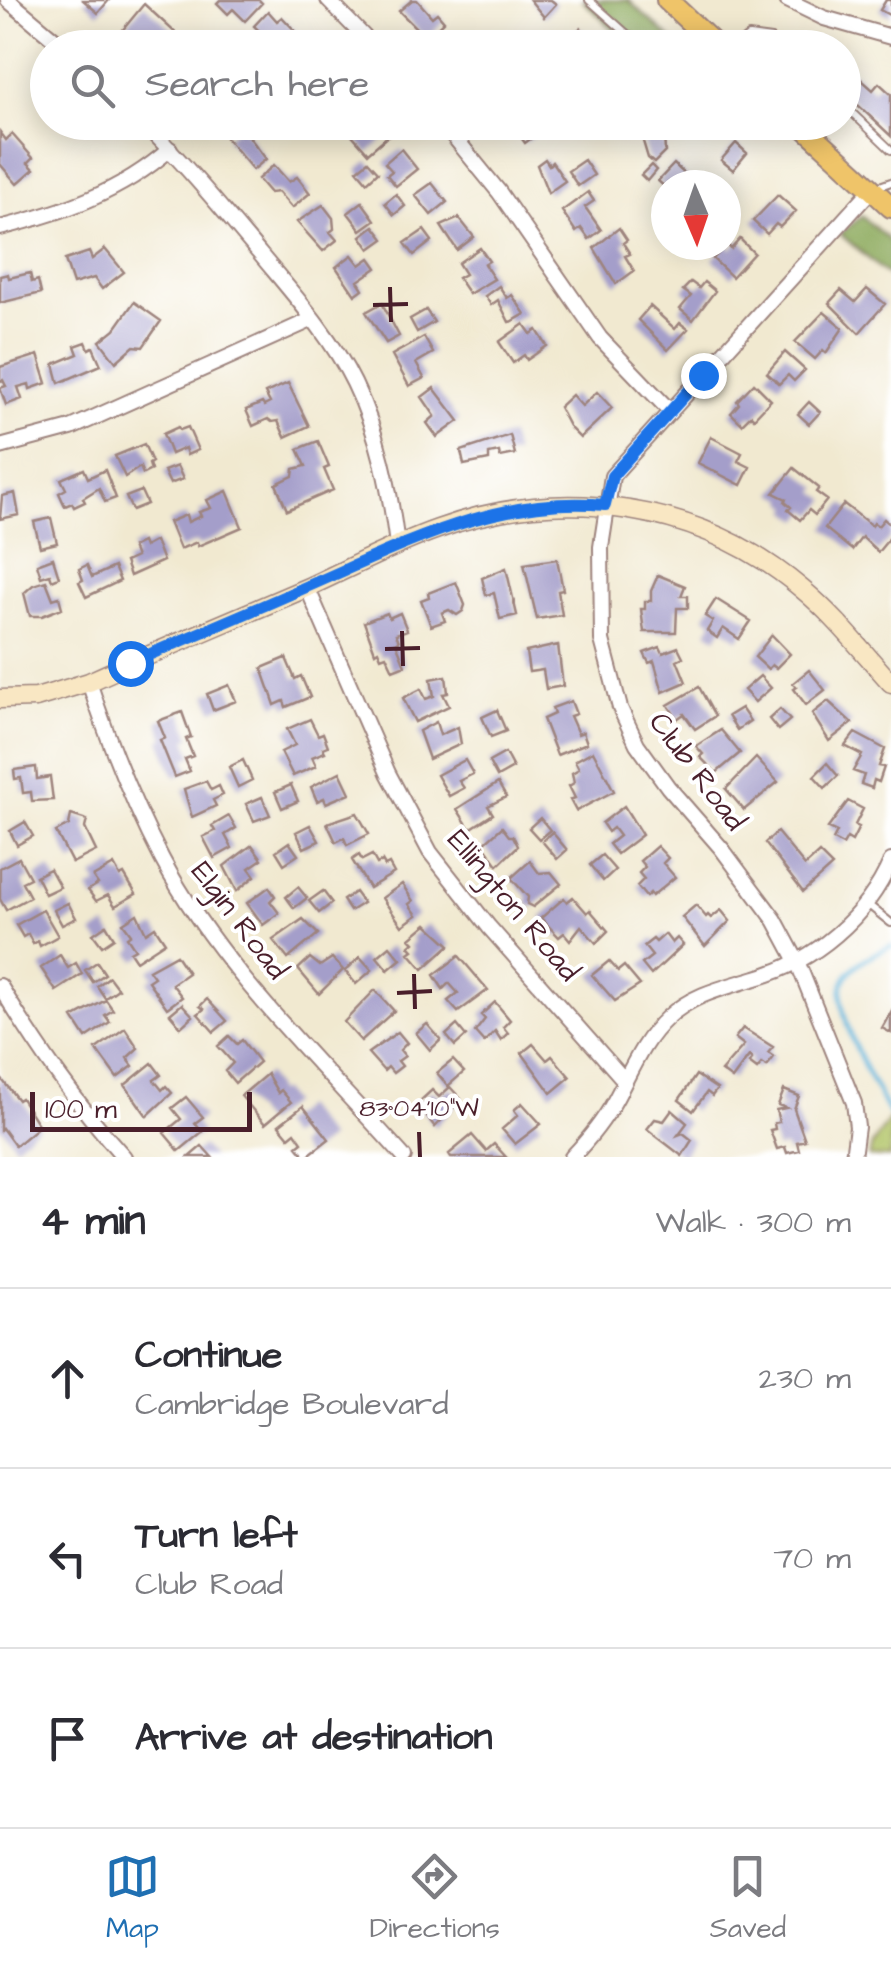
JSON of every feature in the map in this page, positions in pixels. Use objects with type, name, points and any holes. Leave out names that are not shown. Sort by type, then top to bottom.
[{"type":"main road","points":[[667,0],[699,30]]},
{"type":"main road","points":[[822,140],[881,185],[891,207]]},
{"type":"street","points":[[8,0],[44,30]]},
{"type":"street","points":[[328,0],[357,30]]},
{"type":"street","points":[[787,0],[824,18],[891,38]]},
{"type":"street","points":[[161,140],[311,320],[354,382],[388,486],[397,545]]},
{"type":"street","points":[[457,140],[500,192],[600,338],[669,410]]},
{"type":"street","points":[[0,228],[63,211],[103,195],[170,149]]},
{"type":"street","name":"Club Road","points":[[853,1157],[857,1127],[854,1104],[797,962],[775,920],[637,744],[620,708],[602,640],[601,547],[612,476],[881,185]]},
{"type":"street","points":[[0,447],[71,428],[311,320]]},
{"type":"street","points":[[0,699],[36,698],[89,682],[397,545],[502,511],[539,506],[605,505],[709,532],[771,566],[826,610],[891,684]]},
{"type":"street","name":"Ellington Road","points":[[307,587],[388,773],[430,852],[489,927],[625,1081]]},
{"type":"street","name":"Elgin Road","points":[[89,682],[128,790],[163,862],[192,907],[234,964],[404,1157]]},
{"type":"street","points":[[572,1157],[602,1120],[648,1039],[683,1004],[703,994],[777,972],[826,945],[866,903],[891,861]]},
{"type":"street","points":[[0,986],[47,1063],[124,1157]]},
{"type":"lane","points":[[589,0],[623,30]]},
{"type":"lane","points":[[861,121],[891,150]]},
{"type":"lane","points":[[866,903],[891,923]]},
{"type":"green space","points":[[582,0],[628,0],[661,30],[614,30]]},
{"type":"green space","points":[[862,216],[891,242],[891,278],[840,234]]},
{"type":"green space","points":[[891,1117],[891,1157],[869,1157],[872,1145]]},
{"type":"building","points":[[83,0],[109,0],[98,13]]},
{"type":"building","points":[[417,0],[432,17],[437,13],[444,21],[434,30],[418,30],[399,11]]},
{"type":"building","points":[[530,0],[551,0],[556,4],[544,17]]},
{"type":"building","points":[[886,0],[891,0],[891,16],[880,10]]},
{"type":"building","points":[[217,3],[262,3],[245,21],[233,9],[228,14]]},
{"type":"building","points":[[144,4],[172,30],[123,30]]},
{"type":"building","points":[[268,11],[277,21],[282,17],[294,30],[258,30],[254,26]]},
{"type":"building","points":[[861,79],[873,90],[879,83],[891,94],[891,136],[861,108]]},
{"type":"building","points":[[0,132],[6,140],[12,134],[33,158],[28,163],[34,169],[17,184],[0,164]]},
{"type":"building","points":[[228,140],[252,140],[266,159],[253,170]]},
{"type":"building","points":[[357,140],[383,140],[368,153]]},
{"type":"building","points":[[643,140],[664,140],[665,152],[654,163],[648,158]]},
{"type":"building","points":[[736,143],[747,153],[733,170],[721,160]]},
{"type":"building","points":[[401,149],[417,169],[396,186],[387,175],[392,171],[385,163]]},
{"type":"building","points":[[545,159],[549,165],[552,162],[565,181],[548,193],[537,165]]},
{"type":"building","points":[[584,160],[594,175],[578,186],[568,171]]},
{"type":"building","points":[[368,161],[378,172],[367,182],[357,170]]},
{"type":"building","points":[[274,165],[289,182],[297,177],[310,193],[292,208],[278,192],[270,193],[258,179]]},
{"type":"building","points":[[651,165],[656,170],[651,170],[647,181],[641,175]]},
{"type":"building","points":[[432,183],[447,202],[431,215],[415,195]]},
{"type":"building","points":[[588,192],[594,201],[585,207],[601,230],[589,239],[581,228],[576,232],[562,211]]},
{"type":"building","points":[[396,194],[405,206],[394,215],[385,203]]},
{"type":"building","points":[[778,195],[796,211],[767,234],[753,221]]},
{"type":"building","points":[[362,202],[375,220],[361,230],[348,213]]},
{"type":"building","points":[[323,205],[333,218],[334,229],[330,232],[337,240],[323,251],[297,222]]},
{"type":"building","points":[[459,218],[474,237],[457,250],[441,226]]},
{"type":"building","points":[[374,226],[384,239],[370,249],[361,236]]},
{"type":"building","points":[[619,228],[627,240],[623,243],[630,254],[625,256],[634,271],[616,284],[594,248]]},
{"type":"building","points":[[424,230],[432,241],[414,255],[405,243]]},
{"type":"building","points":[[741,240],[754,253],[732,277],[714,260],[741,260]]},
{"type":"building","points":[[480,248],[494,279],[469,294],[458,278],[465,274],[458,263]]},
{"type":"building","points":[[105,249],[124,272],[102,289],[94,278],[73,284],[65,260],[89,252],[92,259]]},
{"type":"building","points":[[352,255],[360,265],[370,258],[377,268],[358,281],[363,289],[355,295],[336,267]]},
{"type":"building","points":[[30,273],[32,282],[38,280],[41,293],[0,303],[0,276]]},
{"type":"building","points":[[691,282],[699,288],[704,282],[715,291],[693,320],[680,309],[691,296],[683,290]]},
{"type":"building","points":[[499,286],[507,298],[512,295],[525,314],[509,322],[498,300],[491,305],[485,296]]},
{"type":"building","points":[[867,289],[885,304],[859,333],[829,303],[841,290],[855,302]]},
{"type":"building","points":[[134,302],[161,321],[143,347],[134,346],[116,362],[100,341],[115,329]]},
{"type":"building","points":[[382,303],[399,336],[386,343],[366,312]]},
{"type":"building","points":[[650,306],[675,329],[680,323],[688,329],[668,350],[638,320]]},
{"type":"building","points":[[426,310],[434,322],[417,332],[410,319]]},
{"type":"building","points":[[824,312],[843,328],[826,353],[823,350],[815,359],[795,342]]},
{"type":"building","points":[[524,324],[531,334],[537,330],[547,346],[527,360],[524,355],[513,363],[499,342]]},
{"type":"building","points":[[424,337],[433,353],[416,363],[424,378],[409,386],[392,355]]},
{"type":"building","points":[[86,342],[89,349],[93,347],[101,365],[59,383],[54,364],[78,354],[75,346]]},
{"type":"building","points":[[785,352],[805,370],[794,381],[788,375],[779,384],[767,373]]},
{"type":"building","points":[[38,355],[47,383],[30,389],[29,384],[18,387],[22,399],[6,405],[0,388],[6,386],[0,381],[0,367]]},
{"type":"building","points":[[288,383],[309,426],[285,437],[278,421],[268,419],[253,426],[246,410],[270,403],[265,393]]},
{"type":"building","points":[[754,383],[771,400],[754,418],[751,415],[742,424],[731,413]]},
{"type":"building","points":[[434,388],[459,421],[437,437],[427,423],[435,416],[422,397]]},
{"type":"building","points":[[597,392],[612,408],[580,438],[559,407],[572,395],[582,406]]},
{"type":"building","points":[[809,402],[820,412],[809,424],[798,414]]},
{"type":"building","points":[[188,427],[198,450],[187,455],[185,448],[171,454],[163,434]]},
{"type":"building","points":[[510,435],[515,454],[489,454],[489,460],[464,465],[461,451]]},
{"type":"building","points":[[711,437],[742,453],[738,461],[750,467],[741,485],[698,463]]},
{"type":"building","points":[[318,441],[333,490],[287,510],[276,484],[293,476],[294,469],[306,466],[298,449]]},
{"type":"building","points":[[144,444],[152,462],[151,470],[143,474],[140,467],[125,477],[115,456]]},
{"type":"building","points":[[177,466],[183,479],[170,484],[164,471]]},
{"type":"building","points":[[794,468],[819,488],[816,492],[827,500],[815,515],[809,510],[800,520],[788,510],[791,507],[786,499],[774,493]]},
{"type":"building","points":[[84,469],[88,478],[105,470],[116,498],[105,502],[99,488],[83,498],[85,502],[65,506],[59,493],[66,489],[61,479]]},
{"type":"building","points":[[141,491],[147,504],[132,510],[126,497]]},
{"type":"building","points":[[227,491],[242,527],[198,546],[197,542],[180,549],[169,522],[186,515],[188,522],[201,516],[199,512],[211,508],[207,500]]},
{"type":"building","points":[[15,493],[19,515],[0,519],[2,496]]},
{"type":"building","points":[[844,504],[872,526],[878,526],[884,519],[891,525],[891,536],[878,552],[862,537],[852,550],[825,528]]},
{"type":"building","points":[[51,518],[57,543],[40,547],[34,522]]},
{"type":"building","points":[[155,541],[163,561],[130,576],[125,562],[136,557],[132,547],[142,542],[144,547]]},
{"type":"building","points":[[53,558],[59,577],[41,577],[37,564]]},
{"type":"building","points":[[557,559],[563,590],[558,591],[562,615],[537,619],[524,564]]},
{"type":"building","points":[[87,565],[92,577],[114,567],[120,581],[86,597],[79,582],[83,580],[79,569]]},
{"type":"building","points":[[506,568],[517,615],[500,619],[494,593],[486,595],[482,578]]},
{"type":"building","points":[[658,575],[685,586],[681,596],[688,596],[688,608],[677,608],[676,632],[644,632],[641,609],[645,609],[645,601],[651,601]]},
{"type":"building","points":[[46,581],[53,599],[59,597],[62,608],[30,616],[24,593]]},
{"type":"building","points":[[456,582],[465,605],[463,611],[457,615],[449,610],[442,613],[445,621],[431,626],[421,600],[429,597],[428,593]]},
{"type":"building","points":[[716,599],[751,621],[739,639],[723,628],[717,638],[707,631],[713,621],[705,616]]},
{"type":"building","points":[[387,613],[389,618],[400,613],[407,630],[396,634],[405,665],[393,670],[386,655],[381,657],[378,650],[375,652],[364,622]]},
{"type":"building","points":[[772,635],[790,654],[776,668],[772,665],[768,669],[755,657]]},
{"type":"building","points":[[558,645],[563,686],[546,689],[543,670],[529,672],[526,652]]},
{"type":"building","points":[[660,647],[663,653],[678,647],[683,657],[677,660],[686,682],[663,692],[654,661],[649,663],[644,653]]},
{"type":"building","points":[[286,658],[295,679],[301,676],[310,697],[286,707],[284,701],[275,705],[262,668]]},
{"type":"building","points":[[809,670],[825,690],[806,705],[793,683]]},
{"type":"building","points":[[446,676],[448,693],[443,694],[449,706],[415,722],[403,698],[421,689],[426,699],[434,696],[431,679]]},
{"type":"building","points":[[760,676],[771,688],[755,702],[744,690]]},
{"type":"building","points":[[229,685],[236,701],[213,710],[207,694]]},
{"type":"building","points":[[699,687],[715,716],[695,729],[684,714],[677,719],[668,705]]},
{"type":"building","points":[[571,701],[576,714],[570,716],[587,743],[557,755],[543,719],[554,714],[552,708]]},
{"type":"building","points":[[828,701],[852,723],[829,741],[812,714]]},
{"type":"building","points":[[741,708],[750,721],[737,730],[728,716]]},
{"type":"building","points":[[780,709],[790,720],[778,730],[769,719]]},
{"type":"building","points":[[497,710],[506,731],[491,737],[482,717]]},
{"type":"building","points":[[182,712],[193,756],[185,759],[190,771],[175,777],[160,740],[165,738],[158,721]]},
{"type":"building","points":[[310,719],[318,735],[323,733],[328,746],[323,748],[325,752],[312,757],[316,766],[293,776],[281,752],[295,745],[287,729]]},
{"type":"building","points":[[436,722],[440,735],[458,727],[461,744],[429,759],[419,731]]},
{"type":"building","points":[[721,730],[740,753],[716,773],[700,757],[703,754],[696,746]]},
{"type":"building","points":[[855,733],[885,749],[879,782],[874,780],[872,788],[861,784],[864,775],[853,771],[862,755],[845,746]]},
{"type":"building","points":[[593,751],[614,791],[576,811],[569,786],[574,783],[572,773],[579,769],[575,761]]},
{"type":"building","points":[[505,753],[513,768],[497,777],[489,762]]},
{"type":"building","points":[[756,758],[778,782],[744,810],[726,789]]},
{"type":"building","points":[[243,760],[252,780],[238,787],[229,767]]},
{"type":"building","points":[[465,760],[473,774],[459,781],[464,788],[449,796],[437,775]]},
{"type":"building","points":[[827,763],[838,776],[825,788],[814,776]]},
{"type":"building","points":[[36,767],[37,779],[50,777],[53,800],[32,801],[31,792],[23,793],[21,778],[15,779],[14,770]]},
{"type":"building","points":[[340,772],[350,793],[326,803],[324,798],[317,801],[311,787]]},
{"type":"building","points":[[206,781],[211,790],[219,786],[223,795],[213,800],[216,806],[192,817],[184,789]]},
{"type":"building","points":[[498,783],[506,797],[488,806],[493,814],[470,829],[457,809]]},
{"type":"building","points":[[291,785],[298,801],[282,808],[275,792]]},
{"type":"building","points":[[262,797],[270,815],[254,821],[246,804]]},
{"type":"building","points":[[848,801],[863,809],[852,841],[847,838],[843,845],[833,840],[837,832],[828,828]]},
{"type":"building","points":[[624,806],[642,835],[617,854],[609,844],[619,836],[613,828],[608,832],[602,823]]},
{"type":"building","points":[[357,813],[369,834],[347,845],[344,838],[336,842],[327,823]]},
{"type":"building","points":[[71,815],[87,820],[85,828],[96,851],[72,863],[56,832],[69,825]]},
{"type":"building","points":[[229,816],[236,828],[225,835],[232,848],[214,858],[203,837]]},
{"type":"building","points":[[540,818],[550,830],[539,839],[529,828]]},
{"type":"building","points":[[25,822],[33,836],[17,845],[10,831]]},
{"type":"building","points":[[310,825],[319,841],[304,848],[296,832]]},
{"type":"building","points":[[502,827],[518,846],[498,865],[483,844]]},
{"type":"building","points":[[552,832],[567,850],[557,859],[542,841]]},
{"type":"building","points":[[777,832],[805,866],[819,853],[832,866],[803,892],[765,843]]},
{"type":"building","points":[[289,842],[298,855],[284,864],[276,851]]},
{"type":"building","points":[[252,845],[262,859],[249,868],[255,876],[237,891],[224,866]]},
{"type":"building","points":[[657,846],[668,858],[663,863],[675,877],[646,897],[637,886],[644,879],[639,873],[645,867],[640,861]]},
{"type":"building","points":[[359,855],[362,860],[372,855],[377,864],[389,864],[394,873],[369,888],[352,860]]},
{"type":"building","points":[[602,855],[615,870],[603,881],[590,865]]},
{"type":"building","points":[[19,858],[30,878],[22,882],[30,897],[6,910],[0,899],[0,868]]},
{"type":"building","points":[[530,861],[539,873],[551,872],[561,884],[533,907],[511,878]]},
{"type":"building","points":[[114,865],[136,894],[115,906],[108,895],[96,901],[88,890],[98,884],[93,877]]},
{"type":"building","points":[[50,869],[60,887],[45,894],[36,876]]},
{"type":"building","points":[[402,884],[417,915],[402,926],[382,898]]},
{"type":"building","points":[[269,887],[275,896],[270,901],[279,913],[263,925],[247,903]]},
{"type":"building","points":[[298,887],[307,898],[294,908],[286,897]]},
{"type":"building","points":[[323,891],[332,903],[319,913],[309,901]]},
{"type":"building","points":[[355,892],[363,903],[350,911],[343,900]]},
{"type":"building","points":[[573,897],[608,931],[596,943],[581,926],[570,940],[564,933],[559,937],[541,918],[564,898],[567,902]]},
{"type":"building","points":[[68,903],[76,918],[62,925],[54,910]]},
{"type":"building","points":[[696,905],[706,917],[711,918],[721,910],[730,921],[705,946],[682,917]]},
{"type":"building","points":[[43,910],[58,936],[40,946],[38,941],[33,944],[28,934],[23,937],[16,925]]},
{"type":"building","points":[[137,914],[146,933],[155,927],[165,942],[136,961],[130,952],[135,949],[127,937],[131,934],[123,923]]},
{"type":"building","points":[[303,919],[318,934],[288,959],[273,940]]},
{"type":"building","points":[[427,924],[450,945],[423,969],[409,953],[413,950],[409,946],[414,942],[410,938]]},
{"type":"building","points":[[106,925],[114,938],[102,946],[93,934]]},
{"type":"building","points":[[665,934],[672,943],[677,938],[683,945],[651,975],[642,964],[652,956],[644,946]]},
{"type":"building","points":[[390,946],[401,959],[388,970],[377,957]]},
{"type":"building","points":[[60,955],[68,968],[76,963],[82,974],[56,991],[41,968]]},
{"type":"building","points":[[176,955],[188,973],[172,984],[182,997],[167,1008],[148,981],[154,977],[149,970]]},
{"type":"building","points":[[459,956],[488,990],[458,1012],[448,1001],[458,993],[449,983],[443,989],[434,975]]},
{"type":"building","points":[[360,957],[372,970],[356,984],[345,971]]},
{"type":"building","points":[[310,958],[320,966],[332,958],[343,970],[319,994],[298,969]]},
{"type":"building","points":[[609,961],[618,971],[624,966],[640,985],[615,1001],[592,975]]},
{"type":"building","points":[[97,962],[105,974],[93,982],[85,970]]},
{"type":"building","points":[[109,977],[118,989],[105,998],[97,986]]},
{"type":"building","points":[[375,990],[394,1011],[361,1041],[344,1022]]},
{"type":"building","points":[[207,999],[227,1021],[214,1032],[198,1014]]},
{"type":"building","points":[[106,1000],[113,1010],[105,1015],[110,1022],[86,1038],[73,1018]]},
{"type":"building","points":[[495,1002],[510,1020],[503,1027],[508,1033],[501,1040],[495,1031],[484,1042],[475,1032],[485,1019],[481,1015]]},
{"type":"building","points":[[182,1004],[193,1016],[181,1027],[170,1014]]},
{"type":"building","points":[[891,1012],[891,1033],[882,1028]]},
{"type":"building","points":[[427,1024],[441,1040],[430,1050],[416,1033]]},
{"type":"building","points":[[457,1025],[466,1036],[455,1046],[446,1035]]},
{"type":"building","points":[[125,1028],[138,1048],[127,1058],[133,1066],[117,1078],[96,1049]]},
{"type":"building","points":[[743,1028],[773,1047],[768,1053],[774,1057],[767,1066],[762,1063],[757,1069],[749,1063],[749,1056],[732,1079],[721,1071],[744,1045],[735,1038]]},
{"type":"building","points":[[398,1032],[407,1043],[400,1050],[405,1056],[398,1061],[402,1066],[393,1073],[388,1067],[384,1071],[368,1053]]},
{"type":"building","points":[[229,1036],[237,1044],[242,1040],[259,1062],[235,1083],[225,1071],[233,1063],[218,1046]]},
{"type":"building","points":[[533,1044],[547,1060],[552,1056],[570,1077],[551,1093],[522,1053]]},
{"type":"building","points":[[453,1060],[464,1072],[448,1086],[437,1073]]},
{"type":"building","points":[[152,1063],[161,1075],[154,1080],[162,1090],[166,1086],[172,1093],[147,1116],[125,1085]]},
{"type":"building","points":[[267,1074],[278,1093],[281,1090],[291,1102],[265,1124],[241,1096]]},
{"type":"building","points":[[696,1075],[717,1089],[712,1096],[707,1092],[693,1111],[679,1100]]},
{"type":"building","points":[[0,1077],[18,1100],[21,1098],[39,1126],[15,1146],[0,1130]]},
{"type":"building","points":[[450,1087],[461,1099],[435,1127],[417,1104],[432,1090],[439,1097]]},
{"type":"building","points":[[784,1090],[799,1096],[794,1109],[805,1140],[797,1142],[799,1150],[787,1153],[785,1147],[777,1149],[770,1130],[779,1122],[776,1110],[786,1108],[778,1105]]},
{"type":"building","points":[[186,1097],[203,1117],[195,1123],[202,1132],[179,1151],[164,1133],[181,1119],[172,1108]]},
{"type":"building","points":[[522,1103],[541,1124],[515,1144],[502,1129],[518,1115],[514,1110]]},
{"type":"building","points":[[303,1106],[329,1139],[306,1157],[297,1146],[302,1142],[295,1132],[289,1137],[279,1125]]},
{"type":"building","points":[[672,1110],[687,1123],[678,1135],[683,1133],[692,1140],[682,1156],[647,1129],[655,1119],[664,1121]]},
{"type":"building","points":[[472,1135],[486,1151],[494,1144],[506,1157],[451,1157],[449,1154]]},
{"type":"building","points":[[202,1146],[212,1157],[189,1157]]},
{"type":"waterway","points":[[891,946],[855,967],[842,990],[855,1046],[891,1116]]},
{"type":"route","points":[[130,663],[397,545],[468,519],[539,506],[605,505],[612,476],[703,375]]}]
